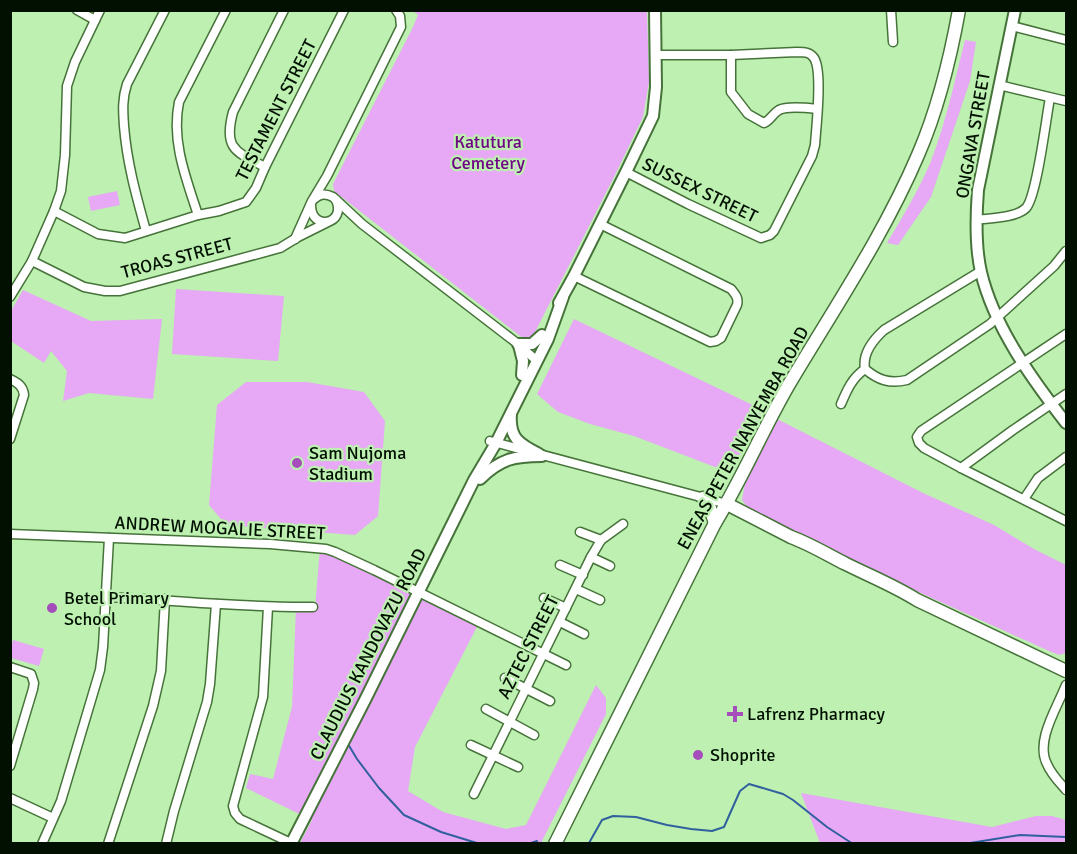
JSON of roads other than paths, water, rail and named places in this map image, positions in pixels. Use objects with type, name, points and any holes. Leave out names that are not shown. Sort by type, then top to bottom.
[{"type":"main road","name":"ENEAS PETER NANYEMBA ROAD","points":[[555,843],[786,389],[871,250],[907,179],[940,95],[959,10]]},
{"type":"main road","points":[[703,498],[716,523]]},
{"type":"main road","points":[[727,504],[791,537],[798,544],[846,570],[898,595],[917,600],[1063,666]]},
{"type":"street","points":[[77,10],[95,20]]},
{"type":"street","points":[[10,297],[32,261],[61,191],[64,173],[67,86],[75,62],[100,10]]},
{"type":"street","points":[[146,231],[126,152],[123,97],[127,84],[165,10]]},
{"type":"street","points":[[198,215],[183,168],[176,129],[177,114],[179,102],[226,10]]},
{"type":"street","points":[[265,167],[234,149],[230,139],[231,120],[284,10]]},
{"type":"street","name":"TESTAMENT STREET","points":[[54,211],[102,235],[125,238],[246,202],[256,188],[344,10]]},
{"type":"street","points":[[295,240],[401,27],[400,16],[396,10]]},
{"type":"street","name":"CLAUDIUS KANDOVAZU ROAD","points":[[493,442],[512,411],[542,335],[574,276],[653,116],[656,87],[655,10]]},
{"type":"street","points":[[891,10],[892,42]]},
{"type":"street","name":"ONGAVA STREET","points":[[1015,10],[978,190],[976,220],[981,271],[1009,341],[1066,423]]},
{"type":"street","points":[[1012,26],[1066,40]]},
{"type":"street","name":"SUSSEX STREET","points":[[626,172],[761,238],[774,231],[812,156],[815,145],[818,74],[814,58],[807,52],[656,55]]},
{"type":"street","points":[[731,55],[732,92],[748,114],[764,123],[779,110],[817,109]]},
{"type":"street","points":[[999,85],[1066,101]]},
{"type":"street","points":[[976,220],[1016,214],[1026,208],[1036,178],[1050,98]]},
{"type":"street","points":[[324,181],[326,190],[332,197],[362,224],[534,359]]},
{"type":"street","points":[[312,202],[322,195],[332,197],[339,208],[336,216]]},
{"type":"street","points":[[312,202],[312,215],[319,221],[328,222],[342,214],[362,224]]},
{"type":"street","name":"TROAS STREET","points":[[32,261],[84,287],[120,291],[280,249],[328,222]]},
{"type":"street","points":[[574,276],[710,342],[721,338],[738,301],[731,289],[600,224]]},
{"type":"street","points":[[981,271],[884,330],[874,339],[867,352],[864,362],[865,369],[886,381],[907,380],[998,317],[1054,266],[1066,251]]},
{"type":"street","name":"CLAUDIUS KANDOVAZU ROAD","points":[[291,843],[493,442],[522,375],[548,339],[563,297]]},
{"type":"street","points":[[1066,333],[921,431],[918,436],[924,448],[1066,521]]},
{"type":"street","points":[[519,345],[532,345],[542,335]]},
{"type":"street","points":[[519,345],[524,361],[522,375]]},
{"type":"street","points":[[841,404],[848,387],[865,369]]},
{"type":"street","points":[[10,379],[21,386],[24,395],[10,439]]},
{"type":"street","points":[[961,468],[1066,394]]},
{"type":"street","points":[[512,411],[513,435],[524,447],[542,456]]},
{"type":"street","points":[[493,442],[727,504]]},
{"type":"street","points":[[465,498],[479,479],[506,460],[522,456],[542,456]]},
{"type":"street","points":[[1024,499],[1038,478],[1066,457]]},
{"type":"street","name":"AZTEC STREET","points":[[474,794],[591,557],[601,540],[623,524]]},
{"type":"street","points":[[580,532],[601,540]]},
{"type":"street","name":"ANDREW MOGALIE STREET","points":[[10,534],[320,548],[344,555],[566,665]]},
{"type":"street","points":[[42,843],[60,801],[100,670],[104,647],[109,538]]},
{"type":"street","points":[[591,557],[610,566]]},
{"type":"street","points":[[560,565],[583,575]]},
{"type":"street","points":[[576,589],[600,600]]},
{"type":"street","points":[[107,597],[268,607],[313,607]]},
{"type":"street","points":[[544,598],[566,608]]},
{"type":"street","points":[[108,843],[157,689],[161,671],[165,599]]},
{"type":"street","points":[[166,843],[207,702],[216,604]]},
{"type":"street","points":[[268,607],[263,697],[233,806],[240,819],[291,843]]},
{"type":"street","points":[[560,622],[584,634]]},
{"type":"street","points":[[10,667],[30,674],[34,683],[10,766]]},
{"type":"street","points":[[505,678],[550,700]]},
{"type":"street","points":[[1066,686],[1045,734],[1043,753],[1046,764],[1066,790]]},
{"type":"street","points":[[486,709],[534,735]]},
{"type":"street","points":[[471,746],[518,767]]},
{"type":"street","points":[[10,798],[53,818]]},
{"type":"waterway","points":[[348,744],[379,788],[404,815],[441,832],[480,844]]},
{"type":"waterway","points":[[587,844],[602,820],[613,816],[636,817],[691,829],[712,831],[724,827],[740,791],[749,784],[783,794],[853,844]]},
{"type":"waterway","points":[[964,844],[1020,835],[1066,837]]},
{"type":"waterway","points":[[528,844],[537,841]]},
{"type":"place","name":"Sam Nujoma Stadium","points":[[297,463]]},
{"type":"place","name":"Betel Primary School","points":[[52,608]]},
{"type":"place","name":"Lafrenz Pharmacy","points":[[735,714]]},
{"type":"place","name":"Shoprite","points":[[698,755]]},
{"type":"park label","name":"Katutura Cemetery","points":[[488,152]]}]
